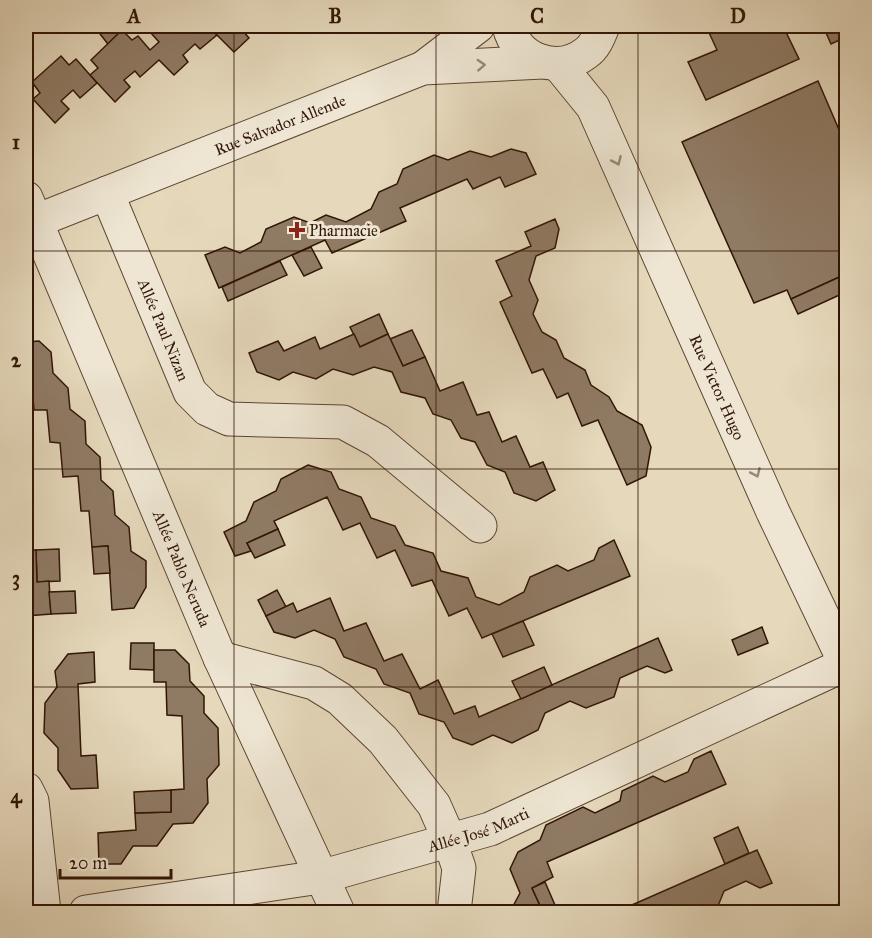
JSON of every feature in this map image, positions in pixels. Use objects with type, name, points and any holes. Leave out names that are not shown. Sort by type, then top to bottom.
[{"type":"street","points":[[423,68],[478,26]]},
{"type":"street","name":"Rue Victor Hugo","points":[[509,26],[518,46],[529,56],[551,63],[593,107],[769,501],[846,664]]},
{"type":"street","name":"Rue Salvador Allende","points":[[28,215],[107,193],[423,68],[574,60],[588,52],[603,26]]},
{"type":"street","name":"Allée Paul Nizan","points":[[107,193],[190,392],[207,409],[229,419],[343,422],[378,441],[480,526]]},
{"type":"street","name":"Allée Pablo Neruda","points":[[28,215],[220,658],[338,912]]},
{"type":"street","points":[[220,658],[314,683],[340,699],[383,740],[434,806],[449,839],[459,868],[454,912]]},
{"type":"street","name":"Allée José Marti","points":[[86,912],[320,877],[490,829],[846,664]]},
{"type":"street","points":[[26,789],[32,801],[44,912]]},
{"type":"building","points":[[101,26],[118,26],[122,30],[108,44],[97,30]]},
{"type":"building","points":[[159,26],[208,26],[217,35],[200,49],[195,44],[183,55],[188,62],[174,75],[159,60],[140,77],[135,71],[124,80],[130,87],[115,102],[90,75],[98,68],[91,60],[122,30],[132,40],[138,36],[150,50],[159,42],[151,33]]},
{"type":"building","points":[[208,26],[249,26],[243,31],[249,38],[234,52]]},
{"type":"building","points":[[706,26],[783,26],[799,59],[706,100],[688,62],[717,50]]},
{"type":"building","points":[[823,26],[846,26],[846,37],[831,44]]},
{"type":"building","points":[[61,56],[69,65],[76,59],[97,83],[80,98],[73,90],[61,101],[69,109],[55,123],[33,99],[40,93],[32,82]]},
{"type":"building","points":[[818,81],[846,146],[846,274],[791,299],[787,290],[754,303],[682,142]]},
{"type":"building","points":[[511,149],[526,153],[536,174],[505,187],[500,177],[473,189],[467,179],[400,208],[406,221],[332,253],[325,240],[219,288],[205,255],[225,247],[240,253],[261,242],[266,229],[294,217],[310,223],[326,215],[346,222],[371,209],[379,192],[397,184],[403,169],[434,155],[448,160],[470,151],[491,157]]},
{"type":"building","points":[[555,219],[559,229],[555,248],[536,256],[529,280],[538,300],[533,314],[542,332],[556,340],[564,358],[585,370],[591,385],[609,397],[617,411],[642,425],[651,447],[646,476],[627,485],[598,420],[582,426],[568,393],[557,398],[543,369],[532,373],[500,302],[512,296],[496,261],[531,246],[525,232]]},
{"type":"building","points":[[311,247],[322,268],[304,276],[292,255]]},
{"type":"building","points":[[280,261],[287,275],[228,301],[222,287]]},
{"type":"building","points":[[846,274],[846,292],[798,314],[791,299]]},
{"type":"building","points":[[379,314],[388,334],[360,347],[350,327]]},
{"type":"building","points":[[412,330],[425,357],[403,366],[390,339]]},
{"type":"building","points":[[354,334],[360,347],[388,334],[403,366],[425,357],[440,391],[463,382],[477,415],[489,412],[502,442],[516,436],[530,467],[543,462],[555,490],[536,501],[514,493],[505,472],[487,465],[475,442],[461,438],[451,420],[433,414],[425,398],[401,392],[392,372],[374,367],[353,375],[333,369],[316,379],[293,372],[279,380],[257,372],[249,353],[278,341],[284,351],[315,337],[320,349]]},
{"type":"building","points":[[39,341],[51,352],[53,373],[68,388],[70,409],[85,421],[86,444],[100,457],[101,480],[113,491],[115,515],[129,527],[131,551],[146,561],[146,587],[134,608],[112,610],[108,546],[92,547],[89,511],[81,511],[78,476],[63,477],[60,443],[50,442],[47,410],[34,410],[31,374],[26,373],[26,342]]},
{"type":"building","points":[[308,465],[331,472],[339,489],[361,497],[371,518],[395,526],[405,545],[433,553],[441,571],[468,578],[476,597],[499,605],[524,592],[530,577],[557,565],[568,571],[594,560],[599,548],[614,540],[630,576],[482,638],[467,608],[449,616],[432,580],[412,586],[395,550],[377,558],[360,523],[343,530],[327,497],[274,521],[278,529],[247,543],[251,551],[235,556],[224,532],[246,521],[254,502],[276,491],[281,479]]},
{"type":"building","points":[[278,529],[285,545],[255,558],[247,543]]},
{"type":"building","points":[[108,546],[110,573],[94,574],[92,547]]},
{"type":"building","points":[[59,549],[60,581],[37,582],[36,550]]},
{"type":"building","points":[[26,550],[36,550],[37,582],[49,581],[51,614],[26,616]]},
{"type":"building","points":[[277,590],[286,607],[266,616],[258,600]]},
{"type":"building","points":[[75,591],[76,613],[51,614],[49,592]]},
{"type":"building","points":[[330,598],[344,631],[366,623],[384,661],[402,654],[420,689],[438,680],[454,714],[475,706],[479,717],[658,638],[672,670],[665,673],[647,666],[620,678],[614,697],[586,708],[570,701],[545,713],[538,730],[512,743],[493,735],[472,745],[453,738],[444,722],[419,714],[410,693],[384,684],[376,669],[344,657],[335,639],[314,630],[295,638],[274,632],[266,616],[293,603],[297,612]]},
{"type":"building","points":[[523,621],[534,645],[503,657],[492,634]]},
{"type":"building","points":[[762,627],[768,643],[738,655],[732,640]]},
{"type":"building","points":[[131,643],[154,643],[154,670],[130,669]]},
{"type":"building","points":[[154,650],[175,650],[189,664],[190,681],[204,696],[204,713],[218,728],[219,765],[207,779],[208,803],[193,823],[173,824],[157,846],[133,846],[121,864],[99,864],[98,833],[136,830],[135,813],[171,812],[171,790],[184,789],[182,716],[167,715],[166,682],[154,682]]},
{"type":"building","points":[[94,652],[95,682],[78,684],[81,756],[96,755],[98,788],[71,789],[58,770],[58,748],[44,733],[45,703],[57,687],[55,671],[68,654]]},
{"type":"building","points":[[544,667],[552,685],[521,699],[512,681]]},
{"type":"building","points":[[711,751],[726,784],[547,862],[553,877],[532,888],[543,912],[510,912],[520,893],[510,869],[518,852],[540,840],[546,825],[583,807],[595,813],[620,801],[622,791],[653,776],[665,782],[688,772],[694,759]]},
{"type":"building","points":[[171,790],[171,812],[135,813],[134,792]]},
{"type":"building","points":[[738,827],[749,853],[725,864],[714,838]]},
{"type":"building","points":[[757,850],[772,883],[760,888],[746,881],[724,891],[718,906],[705,912],[616,912]]},
{"type":"building","points":[[545,882],[558,912],[543,912],[532,888]]},
{"type":"building","points":[[846,900],[846,912],[824,912]]},
{"type":"place","name":"Pharmacie","points":[[297,230]]}]
